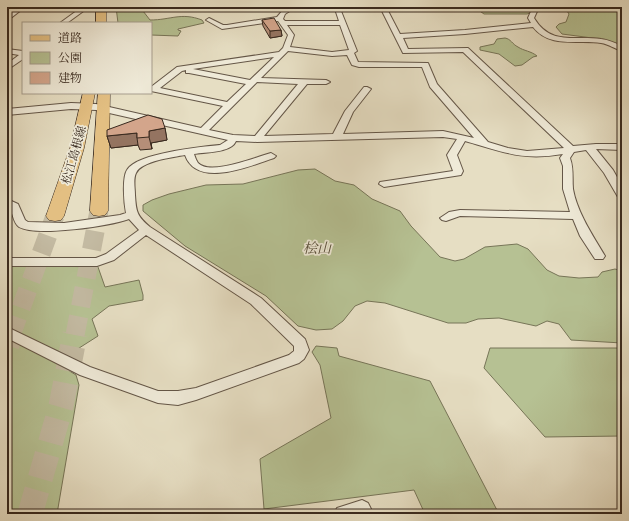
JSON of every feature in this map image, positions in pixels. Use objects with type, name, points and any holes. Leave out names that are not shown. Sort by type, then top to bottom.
[{"type":"main road","points":[[101,7],[101,22]]},
{"type":"main road","points":[[109,7],[110,22]]},
{"type":"main road","name":"松江島根線","points":[[99,211],[104,94]]},
{"type":"main road","name":"松江島根線","points":[[55,216],[77,148],[88,100]]},
{"type":"street","points":[[7,19],[22,7]]},
{"type":"street","points":[[64,22],[86,7]]},
{"type":"street","points":[[238,7],[291,8]]},
{"type":"street","points":[[383,7],[406,51],[465,50],[571,150]]},
{"type":"street","points":[[536,7],[530,18],[541,33],[560,40],[602,42],[622,49]]},
{"type":"street","points":[[203,131],[283,51],[291,35],[281,21],[281,14],[291,8]]},
{"type":"street","points":[[339,12],[353,51],[350,53]]},
{"type":"street","points":[[209,20],[222,27],[281,21],[343,23]]},
{"type":"street","points":[[399,36],[465,32],[535,25]]},
{"type":"street","points":[[7,51],[22,54]]},
{"type":"street","points":[[152,89],[180,69],[283,51],[332,54],[350,53]]},
{"type":"street","points":[[350,53],[355,63],[362,66],[425,64],[434,84],[484,142]]},
{"type":"street","points":[[7,68],[22,55]]},
{"type":"street","points":[[180,69],[253,82],[326,82]]},
{"type":"street","points":[[257,139],[304,82]]},
{"type":"street","points":[[152,89],[229,105]]},
{"type":"street","points":[[337,137],[342,122],[352,105],[367,89]]},
{"type":"street","points":[[7,112],[71,106],[88,100],[103,108],[233,138],[257,139],[436,134],[464,137],[524,154],[543,154],[589,147],[622,147]]},
{"type":"street","points":[[384,184],[457,173],[458,171],[452,155],[464,137]]},
{"type":"street","points":[[7,332],[85,371],[158,397],[178,398],[196,394],[294,359],[299,355],[302,350],[300,343],[264,308],[146,230],[136,222],[130,214],[130,175],[133,168],[149,160],[228,146],[233,138]]},
{"type":"street","points":[[589,147],[609,172],[622,195]]},
{"type":"street","points":[[571,150],[565,158],[568,166],[568,189],[577,216],[586,236],[599,256]]},
{"type":"street","points":[[189,153],[193,163],[197,167],[210,171],[223,170],[271,156]]},
{"type":"street","points":[[7,202],[14,206],[20,222],[28,226],[46,227],[116,220],[130,214]]},
{"type":"street","points":[[446,218],[453,214],[460,213],[577,216]]},
{"type":"street","points":[[7,262],[97,262],[110,257],[146,230]]},
{"type":"street","points":[[343,514],[362,509]]},
{"type":"green space","points":[[116,7],[151,7],[143,9],[150,20],[182,16],[202,20],[204,23],[178,29],[181,31],[178,36],[152,35],[152,22],[118,22]]},
{"type":"green space","points":[[474,7],[535,7],[530,13],[527,14],[484,14]]},
{"type":"green space","points":[[559,7],[621,7],[622,45],[600,39],[562,34],[556,27],[559,24],[566,22],[569,14],[565,8]]},
{"type":"green space","points":[[497,39],[509,39],[516,46],[537,56],[533,57],[522,65],[515,66],[499,54],[480,50],[480,47],[494,44]]},
{"type":"green space","name":"桧山","points":[[315,169],[335,181],[354,185],[372,199],[400,211],[411,226],[440,257],[455,261],[464,259],[485,247],[517,244],[528,249],[547,270],[559,276],[579,278],[598,277],[602,272],[615,269],[622,271],[622,343],[571,340],[559,324],[547,321],[536,326],[499,318],[478,319],[466,323],[448,323],[385,303],[367,301],[355,306],[343,321],[332,329],[316,330],[298,326],[266,296],[185,246],[143,211],[143,205],[169,194],[206,185],[243,184],[298,170]]},
{"type":"green space","points":[[7,265],[98,267],[105,287],[139,280],[143,295],[143,300],[109,306],[92,319],[98,336],[65,357],[58,364],[76,375],[79,385],[57,514],[7,514]]},
{"type":"green space","points":[[316,346],[337,348],[339,356],[430,381],[499,514],[425,514],[414,490],[264,509],[260,459],[331,418],[320,365],[312,352]]},
{"type":"green space","points":[[490,348],[622,348],[622,436],[545,437],[484,368]]},
{"type":"building","points":[[274,18],[281,30],[270,31],[262,20]]},
{"type":"building","points":[[148,115],[162,119],[165,128],[149,131],[149,137],[137,138],[137,133],[107,136],[107,130]]},
{"type":"tunnel","points":[[75,335],[99,211]]},
{"type":"tunnel","points":[[11,335],[55,216]]},
{"type":"tunnel","points":[[7,345],[11,334]]},
{"type":"tunnel","points":[[30,514],[61,406],[75,334]]}]
